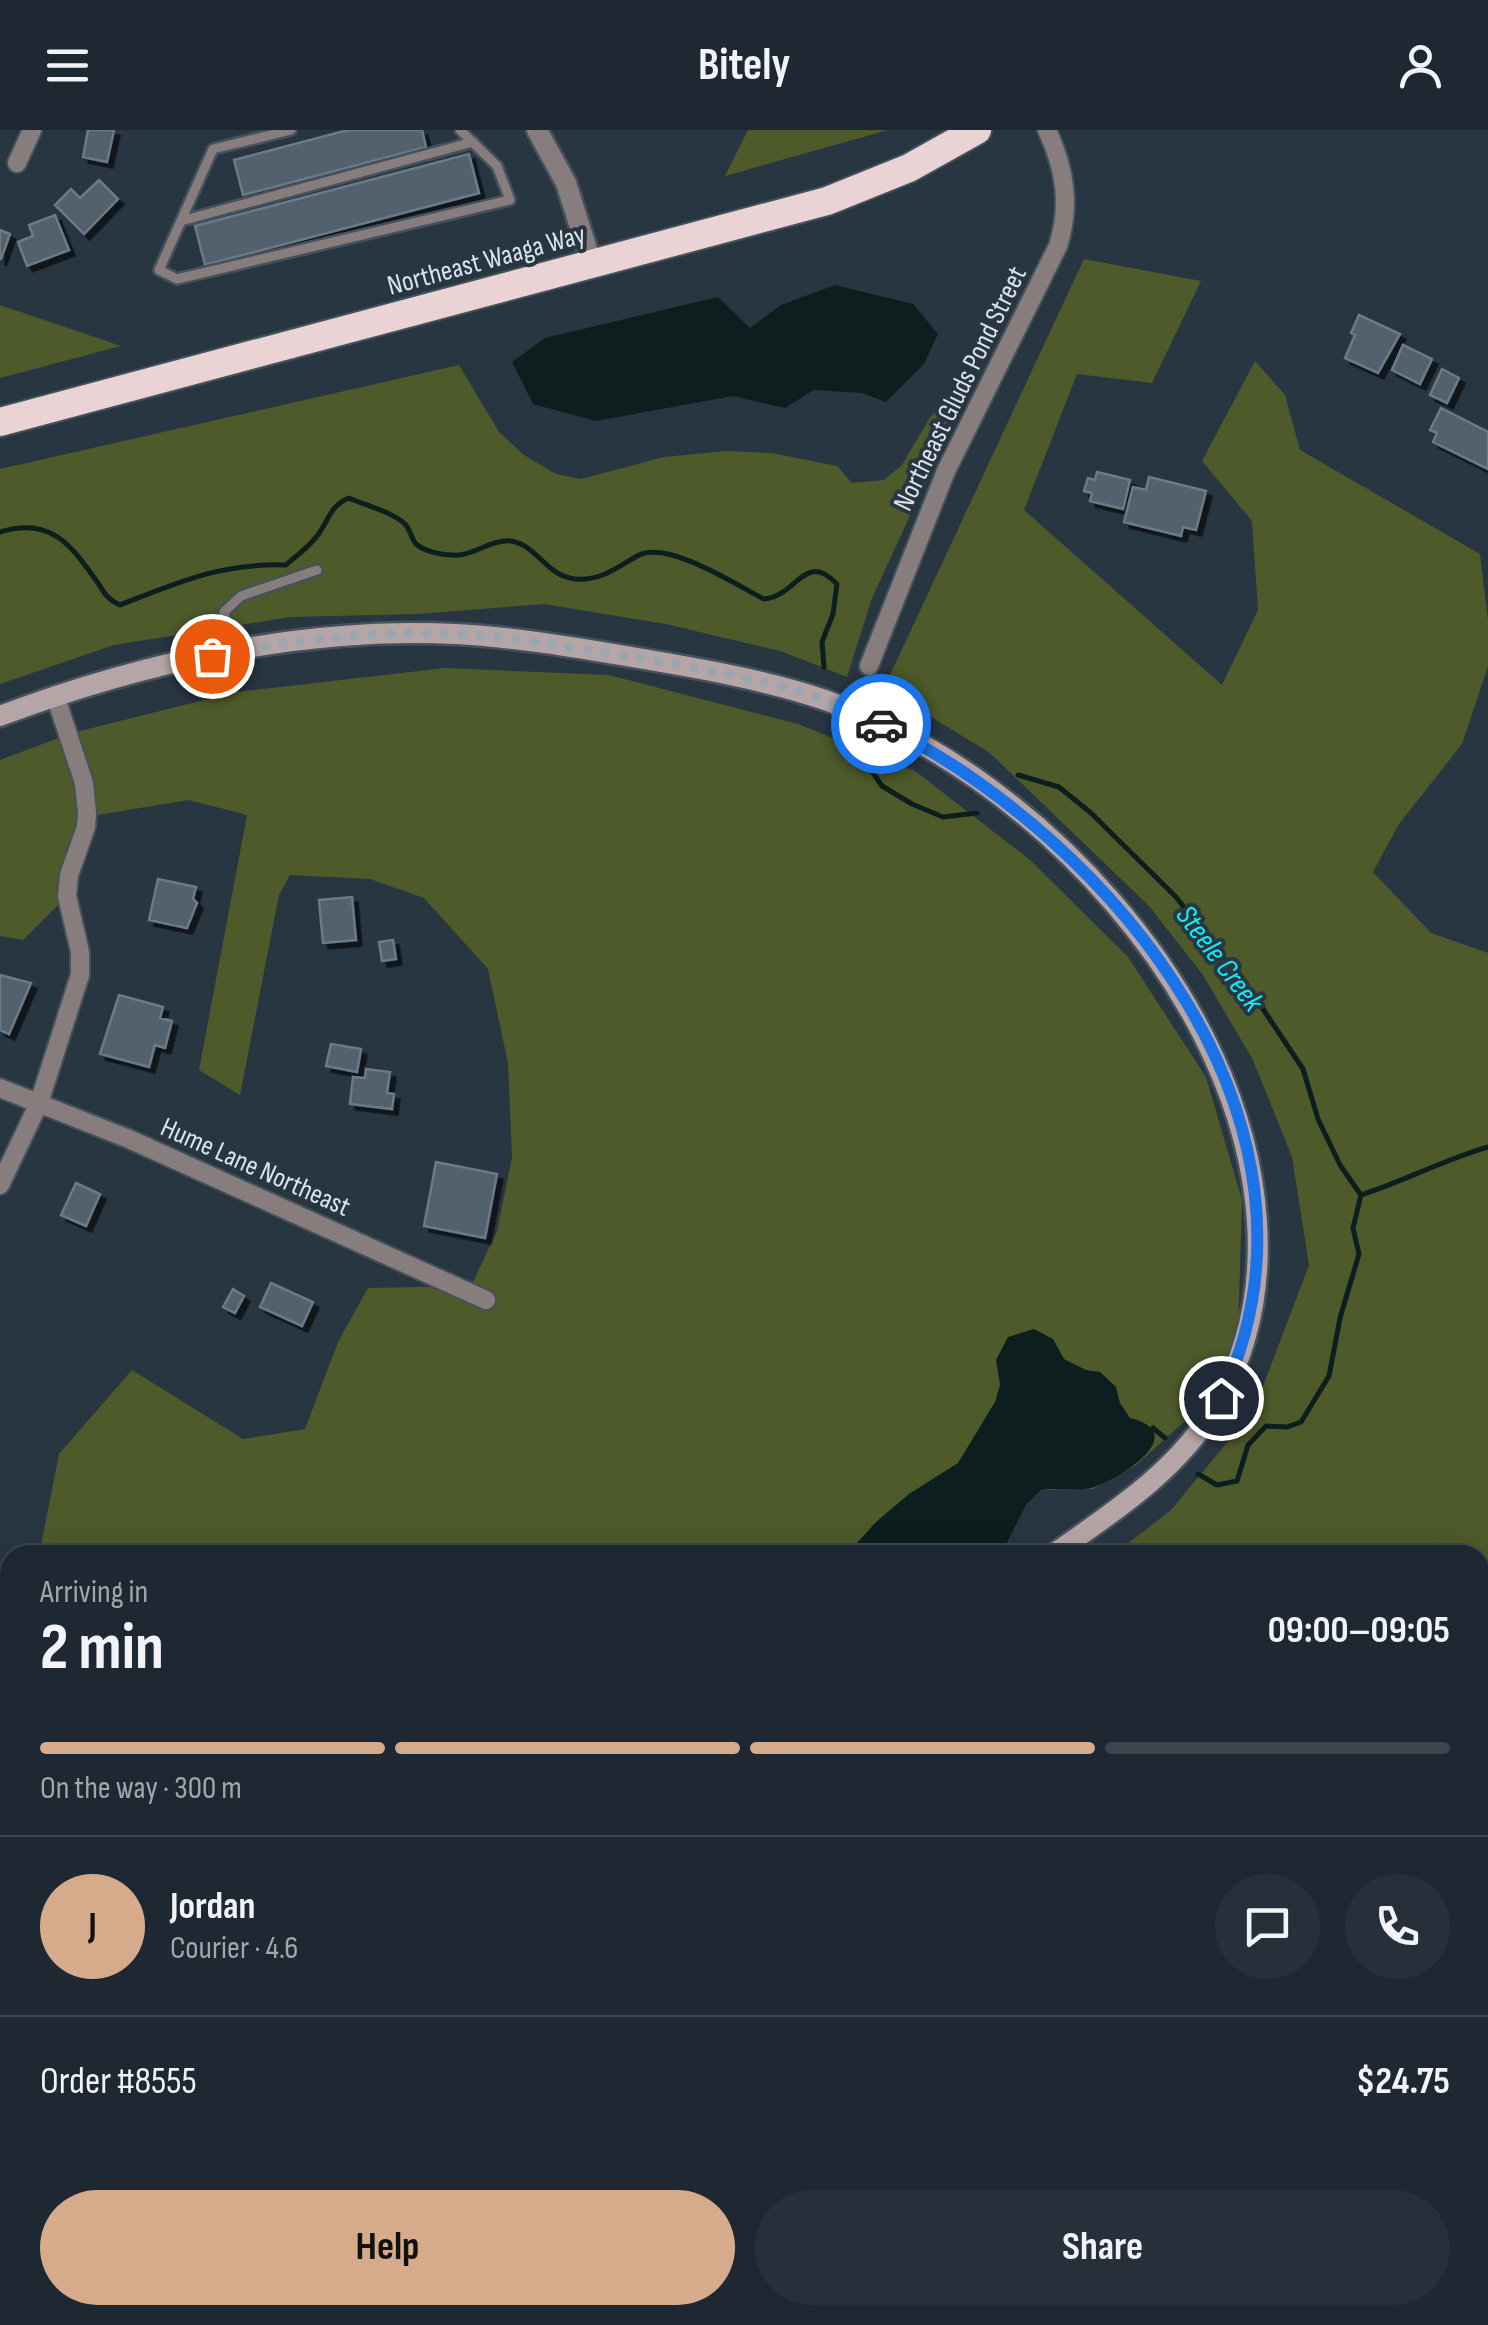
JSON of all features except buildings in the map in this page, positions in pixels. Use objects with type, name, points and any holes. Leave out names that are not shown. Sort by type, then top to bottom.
[{"type":"highway","name":"Northeast Waaga Way","points":[[0,422],[827,200],[909,168],[977,130]]},
{"type":"main road","points":[[0,716],[55,695],[136,672],[231,652],[372,636],[466,635],[636,658],[772,684],[850,710],[918,742],[1039,828],[1135,928],[1203,1030],[1239,1121],[1252,1174],[1259,1266],[1245,1341],[1221,1398],[1201,1430],[1152,1482],[1066,1545]]},
{"type":"street","points":[[17,163],[32,130]]},
{"type":"street","points":[[537,130],[566,182],[592,265]]},
{"type":"street","name":"Northeast Gluds Pond Street","points":[[869,666],[946,470],[1058,246],[1067,206],[1065,182],[1047,130]]},
{"type":"street","points":[[0,1185],[39,1103],[80,976],[80,952],[67,896],[87,813],[84,783],[55,695]]},
{"type":"street","name":"Hume Lane Northeast","points":[[0,1088],[128,1139],[486,1300]]},
{"type":"lane","points":[[291,130],[250,135],[213,149],[158,270],[178,279],[510,200],[497,166],[460,130]]},
{"type":"lane","points":[[181,221],[473,142]]},
{"type":"lane","points":[[231,652],[224,612],[241,596],[317,570]]},
{"type":"green space","points":[[748,130],[888,130],[725,176]]},
{"type":"green space","points":[[1084,259],[1201,281],[1152,383],[1077,374],[1024,510],[1222,685],[1258,610],[1252,521],[1202,461],[1255,361],[1285,395],[1300,450],[1480,554],[1488,620],[1488,666],[1462,744],[1399,824],[1373,872],[1431,933],[1488,953],[1488,1545],[1126,1545],[1171,1510],[1254,1410],[1309,1265],[1292,1157],[1253,1060],[1203,975],[1149,906],[990,753],[884,688]]},
{"type":"green space","points":[[0,305],[121,346],[0,378]]},
{"type":"green space","points":[[459,365],[499,432],[524,455],[556,474],[581,479],[664,457],[727,451],[772,453],[837,466],[852,483],[884,480],[902,465],[929,419],[949,396],[960,407],[872,598],[847,677],[780,651],[666,624],[544,604],[417,614],[290,617],[114,645],[0,684],[0,469]]},
{"type":"green space","points":[[445,668],[609,675],[798,724],[915,771],[1029,859],[1128,957],[1206,1077],[1242,1200],[1238,1333],[1214,1386],[1194,1413],[1136,1465],[1093,1489],[1041,1490],[1026,1505],[1006,1545],[41,1545],[59,1454],[132,1370],[243,1439],[305,1429],[338,1342],[368,1288],[471,1286],[497,1231],[512,1157],[508,1063],[488,969],[424,898],[370,879],[290,875],[279,895],[240,1095],[199,1070],[247,815],[189,800],[97,815],[61,902],[23,940],[0,936],[0,760],[72,733],[236,692]]},
{"type":"shaded area","points":[[835,285],[913,304],[938,334],[924,364],[886,402],[862,393],[814,390],[785,408],[733,396],[596,421],[533,404],[512,362],[545,338],[718,297],[750,328],[781,305]]},
{"type":"shaded area","points":[[1034,1329],[1053,1339],[1064,1359],[1100,1372],[1116,1387],[1130,1418],[1147,1425],[1154,1434],[1146,1454],[1097,1486],[1041,1490],[1026,1505],[1006,1545],[855,1545],[909,1494],[958,1463],[995,1402],[1000,1385],[996,1360],[1008,1337]]},
{"type":"waterway","name":"Steele Creek","points":[[0,532],[33,528],[58,537],[107,596],[120,605],[220,571],[286,565],[314,540],[337,505],[349,498],[400,520],[416,544],[428,551],[460,555],[511,541],[528,548],[556,572],[575,579],[601,576],[650,552],[683,558],[764,599],[816,572],[837,584],[833,614],[822,642],[824,667]]},
{"type":"waterway","name":"Steele Creek","points":[[855,746],[882,786],[912,804],[943,817],[977,813]]},
{"type":"waterway","name":"Steele Creek","points":[[1018,775],[1059,787],[1176,897],[1261,1006],[1303,1069],[1318,1119],[1340,1165],[1361,1195]]},
{"type":"waterway","points":[[1361,1195],[1488,1147]]},
{"type":"waterway","points":[[1198,1474],[1217,1485],[1237,1481],[1248,1445],[1266,1426],[1287,1427],[1301,1422],[1329,1376],[1340,1318],[1359,1254],[1353,1228],[1361,1195]]},
{"type":"waterway","points":[[1153,1428],[1165,1438]]},
{"type":"way so far","points":[[212,656],[303,642],[410,633],[494,637],[620,655],[772,684],[881,724]]},
{"type":"route","points":[[881,724],[948,762],[1055,842],[1135,928],[1203,1030],[1231,1094],[1256,1198],[1256,1293],[1245,1341],[1221,1398]]}]
